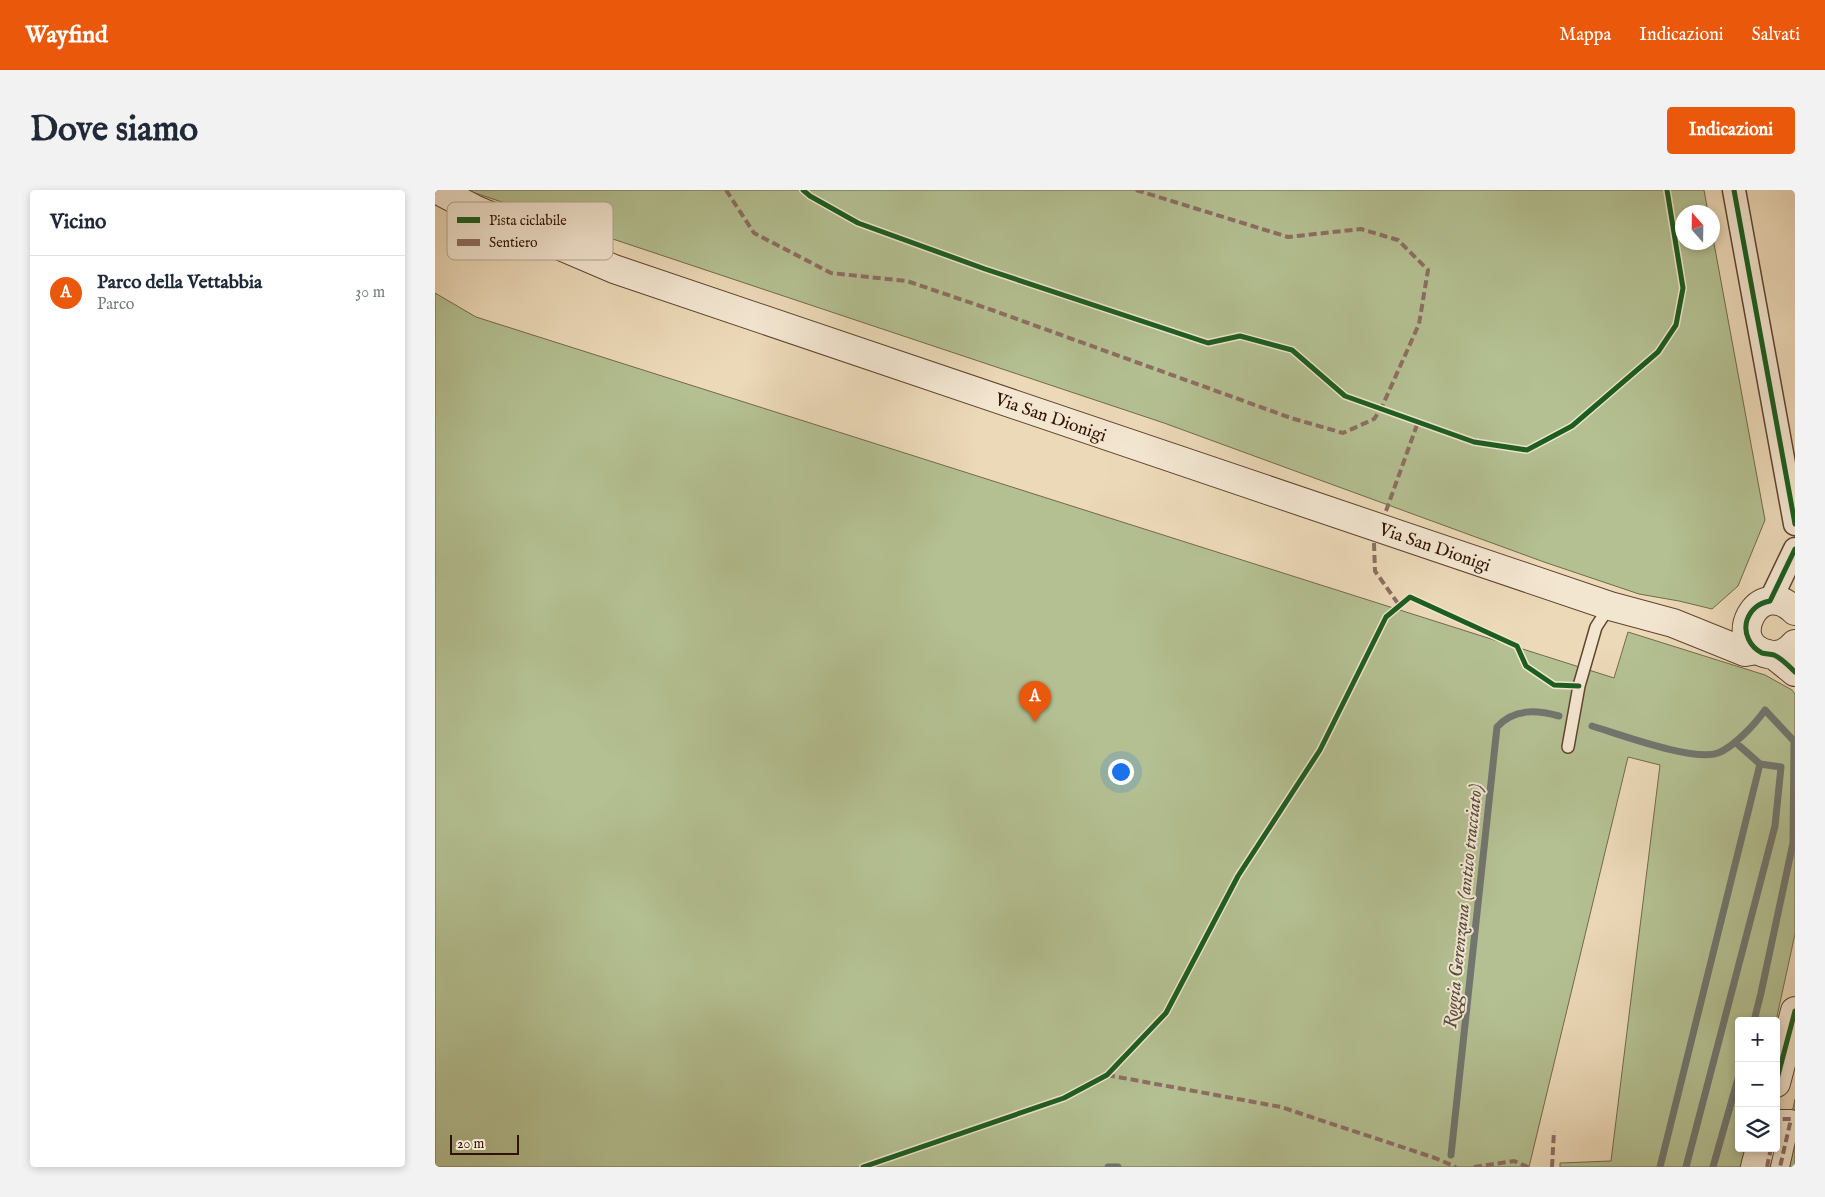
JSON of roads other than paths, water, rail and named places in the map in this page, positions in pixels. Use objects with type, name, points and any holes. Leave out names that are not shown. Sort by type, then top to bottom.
[{"type":"street","name":"Via San Dionigi","points":[[438,190],[461,202]]},
{"type":"street","points":[[1734,190],[1795,524]]},
{"type":"street","name":"Via San Dionigi","points":[[593,260],[614,269],[1610,606],[1673,623],[1745,652],[1775,650]]},
{"type":"street","points":[[1795,549],[1789,607],[1760,604],[1755,608],[1747,621],[1749,640],[1775,650],[1795,672]]},
{"type":"street","name":"Via San Dionigi","points":[[1673,623],[1702,625],[1747,621]]},
{"type":"street","points":[[1780,1069],[1795,1011]]},
{"type":"street","points":[[1780,1120],[1791,1119],[1780,1167]]},
{"type":"street","points":[[1755,1167],[1759,1152]]},
{"type":"street","points":[[1767,1167],[1770,1152]]},
{"type":"lane","points":[[1568,748],[1579,686],[1596,627],[1610,606]]},
{"type":"waterway","points":[[1592,726],[1675,751],[1707,755],[1718,753],[1731,746],[1765,710],[1794,741],[1793,843],[1755,1017]]},
{"type":"waterway","name":"Roggia Gerenzana (antico tracciato)","points":[[1451,1155],[1497,727],[1511,716],[1526,712],[1559,716]]},
{"type":"waterway","points":[[1686,1167],[1775,826],[1781,767],[1760,764],[1735,742]]},
{"type":"waterway","points":[[1660,1167],[1760,764]]},
{"type":"waterway","points":[[1713,1167],[1735,1089]]},
{"type":"waterway","points":[[1108,1167],[1118,1167]]},
{"type":"place","name":"Parco della Vettabbia","points":[[1035,722]]}]
